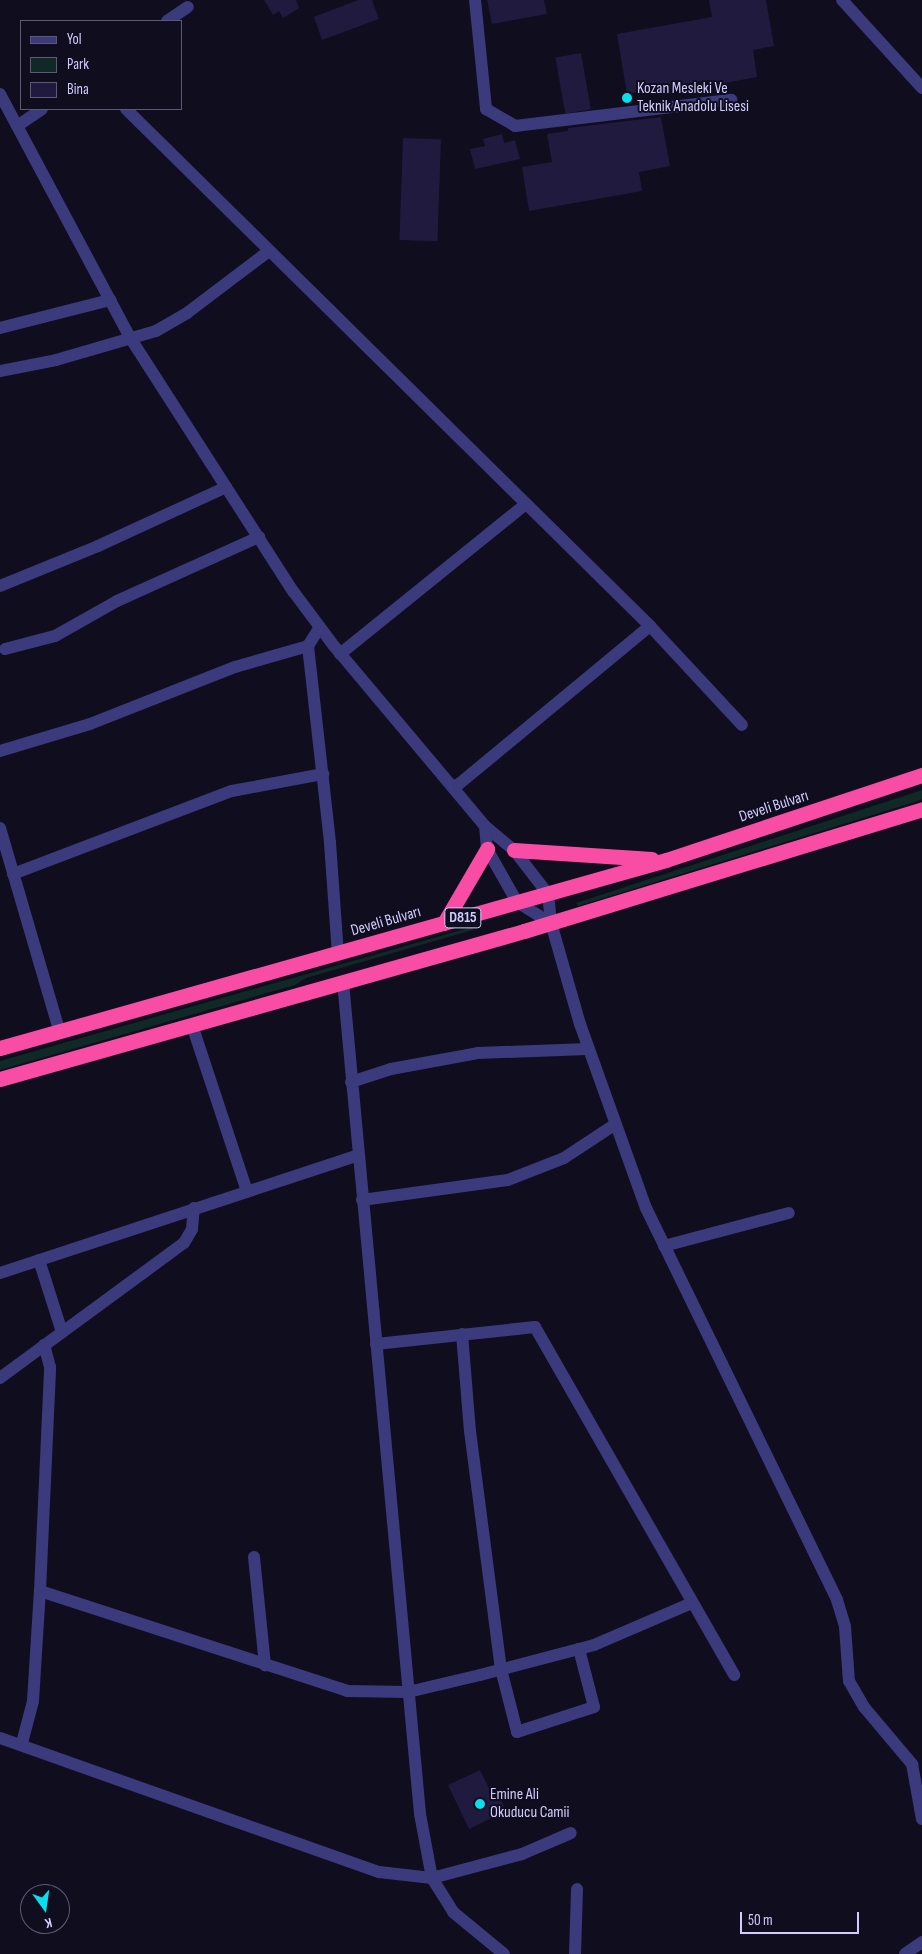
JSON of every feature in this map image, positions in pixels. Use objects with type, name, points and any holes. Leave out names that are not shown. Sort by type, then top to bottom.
[{"type":"highway","name":"Develi Bulvarı","points":[[0,1048],[666,860],[922,775]]},
{"type":"highway","name":"D815","points":[[0,1079],[551,923],[922,810]]},
{"type":"highway","points":[[444,924],[487,849]]},
{"type":"highway","points":[[514,850],[666,860]]},
{"type":"street","points":[[475,0],[486,108],[515,126],[731,100]]},
{"type":"street","points":[[842,0],[922,88]]},
{"type":"street","points":[[168,20],[188,7]]},
{"type":"street","points":[[0,94],[131,339],[258,537],[340,654],[453,786],[484,826],[514,850],[548,894],[551,923],[588,1049],[614,1125],[664,1246],[837,1600],[845,1627],[848,1681],[864,1707],[912,1764],[922,1820]]},
{"type":"street","points":[[17,126],[41,110]]},
{"type":"street","points":[[127,110],[650,626],[742,725]]},
{"type":"street","points":[[0,371],[56,360],[131,339],[172,323],[269,251]]},
{"type":"street","points":[[0,328],[110,300]]},
{"type":"street","points":[[0,586],[107,542],[226,487]]},
{"type":"street","points":[[340,654],[526,504]]},
{"type":"street","points":[[5,649],[55,636],[117,601],[258,537]]},
{"type":"street","points":[[453,786],[459,784],[650,626]]},
{"type":"street","points":[[320,627],[308,646],[323,774],[338,954]]},
{"type":"street","points":[[0,751],[90,724],[234,667],[308,646]]},
{"type":"street","points":[[13,874],[232,791],[323,774]]},
{"type":"street","points":[[484,826],[487,849],[517,902],[551,923]]},
{"type":"street","points":[[0,828],[59,1030]]},
{"type":"street","points":[[343,982],[420,1814],[432,1878],[453,1912],[504,1954]]},
{"type":"street","points":[[192,1025],[247,1191]]},
{"type":"street","points":[[351,1082],[391,1069],[478,1053],[588,1049]]},
{"type":"street","points":[[362,1200],[508,1180],[564,1158],[614,1125]]},
{"type":"street","points":[[0,1273],[358,1155]]},
{"type":"street","points":[[0,1378],[184,1243],[192,1229],[194,1208]]},
{"type":"street","points":[[664,1246],[789,1213]]},
{"type":"street","points":[[39,1260],[62,1332]]},
{"type":"street","points":[[376,1344],[535,1327],[734,1675]]},
{"type":"street","points":[[462,1334],[470,1431],[501,1669],[517,1732],[594,1708],[579,1649]]},
{"type":"street","points":[[22,1743],[33,1701],[40,1591],[50,1367],[44,1345]]},
{"type":"street","points":[[254,1557],[265,1665]]},
{"type":"street","points":[[40,1591],[347,1691],[408,1692],[501,1669],[579,1649],[692,1603]]},
{"type":"street","points":[[0,1738],[22,1743],[379,1872],[432,1878],[522,1854],[572,1832]]},
{"type":"street","points":[[575,1954],[577,1889]]},
{"type":"street","points":[[905,1954],[922,1942]]},
{"type":"green space","points":[[922,790],[922,799],[918,801],[578,906],[576,903]]},
{"type":"green space","points":[[472,927],[473,930],[306,978],[295,985],[0,1070],[0,1061]]},
{"type":"building","points":[[264,0],[296,0],[299,8],[283,18],[279,11],[273,15]]},
{"type":"building","points":[[358,0],[372,0],[379,19],[322,40],[314,17]]},
{"type":"building","points":[[487,0],[544,0],[547,14],[492,24]]},
{"type":"building","points":[[709,0],[766,0],[774,46],[753,50],[757,77],[710,86],[709,80],[627,94],[617,34],[712,17]]},
{"type":"building","points":[[581,53],[591,109],[565,114],[555,58]]},
{"type":"building","points":[[661,117],[670,166],[639,172],[642,191],[529,211],[522,167],[552,162],[547,134],[568,131],[568,128]]},
{"type":"building","points":[[502,134],[504,143],[515,140],[520,159],[475,169],[470,149],[485,146],[483,139]]},
{"type":"building","points":[[403,138],[441,139],[437,241],[399,240]]},
{"type":"building","name":"Emine Ali Okuducu Camii","points":[[480,1770],[494,1798],[498,1793],[506,1811],[469,1829],[448,1785]]},
{"type":"place","name":"Kozan Mesleki Ve Teknik Anadolu Lisesi","points":[[627,98]]},
{"type":"place","name":"Emine Ali Okuducu Camii","points":[[480,1804]]}]
